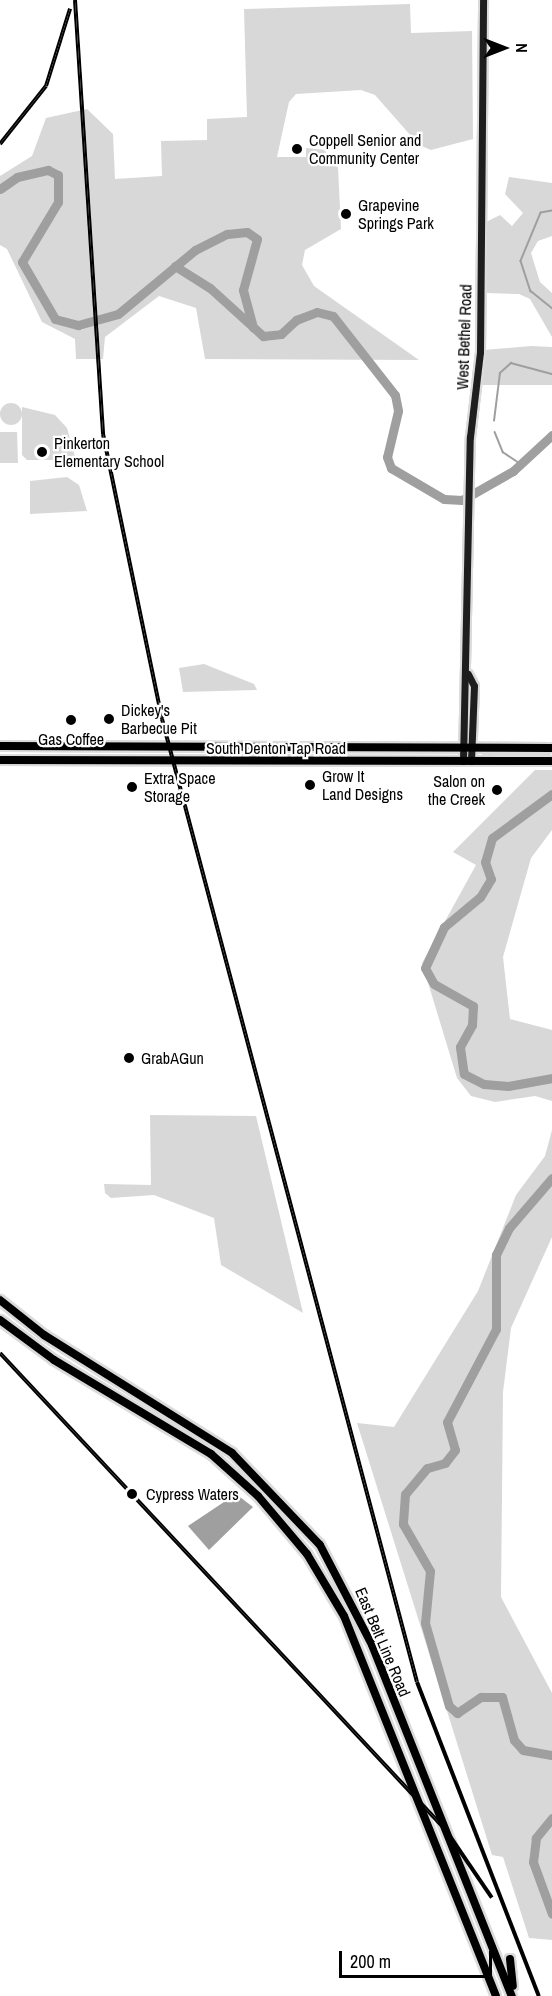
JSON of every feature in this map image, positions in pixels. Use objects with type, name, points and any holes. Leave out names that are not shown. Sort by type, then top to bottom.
[{"type":"main road","name":"West Bethel Road","points":[[467,761],[470,471],[480,352],[483,0]]},
{"type":"main road","name":"South Denton Tap Road","points":[[0,746],[552,748]]},
{"type":"main road","points":[[14,747],[14,760]]},
{"type":"main road","points":[[109,747],[109,761]]},
{"type":"main road","points":[[239,747],[239,762]]},
{"type":"main road","points":[[333,748],[333,761]]},
{"type":"main road","name":"South Denton Tap Road","points":[[0,760],[550,761]]},
{"type":"main road","name":"East Belt Line Road","points":[[0,1300],[11,1311],[202,1430],[248,1467],[309,1533],[355,1605],[512,1996]]},
{"type":"main road","points":[[0,1321],[11,1311]]},
{"type":"main road","name":"East Belt Line Road","points":[[0,1321],[54,1360],[211,1454],[290,1531],[344,1616],[496,1996]]},
{"type":"main road","points":[[239,1479],[248,1467]]},
{"type":"main road","points":[[290,1531],[309,1533]]},
{"type":"main road","points":[[381,1708],[395,1703]]},
{"type":"main road","points":[[510,1959],[517,1996]]},
{"type":"shaded area","points":[[410,4],[411,33],[472,31],[473,139],[431,150],[419,145],[375,95],[361,90],[296,94],[289,102],[277,157],[306,157],[306,148],[326,150],[326,162],[338,167],[341,229],[305,250],[302,265],[314,286],[419,360],[205,359],[196,308],[159,296],[105,337],[103,359],[76,359],[75,339],[42,322],[7,249],[0,245],[0,176],[32,156],[46,118],[87,109],[113,134],[115,179],[162,176],[161,141],[207,140],[207,119],[247,117],[244,9]]},
{"type":"shaded area","points":[[509,177],[552,183],[552,236],[538,241],[531,253],[540,282],[552,293],[552,337],[530,299],[519,294],[486,293],[486,222],[500,215],[512,226],[523,213],[505,194]]},
{"type":"shaded area","points":[[531,346],[552,347],[552,385],[482,385],[484,350]]},
{"type":"shaded area","points":[[7,403],[15,403],[22,410],[22,418],[15,425],[7,425],[0,418],[0,410]]},
{"type":"shaded area","points":[[22,407],[55,415],[67,428],[76,460],[27,460],[22,455]]},
{"type":"shaded area","points":[[0,432],[17,432],[18,463],[0,463]]},
{"type":"shaded area","points":[[67,477],[79,485],[87,511],[30,514],[30,481]]},
{"type":"shaded area","points":[[204,664],[254,684],[257,690],[183,692],[179,668]]},
{"type":"shaded area","points":[[552,751],[550,756],[482,757],[482,753]]},
{"type":"shaded area","points":[[535,770],[552,770],[552,830],[531,858],[503,957],[510,1019],[552,1030],[552,1101],[535,1096],[495,1102],[471,1096],[457,1078],[422,963],[476,865],[453,852]]},
{"type":"shaded area","points":[[150,1115],[256,1116],[303,1313],[221,1265],[214,1218],[154,1195],[111,1198],[105,1193],[104,1184],[151,1185]]},
{"type":"shaded area","points":[[552,1130],[552,1237],[511,1328],[503,1392],[501,1597],[552,1693],[552,1940],[529,1938],[503,1857],[492,1855],[357,1423],[394,1427],[478,1291],[516,1195],[545,1156]]},
{"type":"shaded area","points":[[236,1494],[253,1507],[209,1550],[188,1526]]},
{"type":"waterway","points":[[0,189],[17,177],[48,170],[58,175],[58,202],[22,262],[55,319],[78,325],[118,314],[195,250],[227,234],[247,232],[257,239],[243,290],[253,328]]},
{"type":"waterway","points":[[552,211],[541,213],[521,261],[531,291],[552,308]]},
{"type":"waterway","points":[[175,266],[210,288],[263,336],[281,334],[296,320],[317,312],[333,316],[395,395],[398,411],[387,457],[391,468],[444,499],[462,500],[513,471],[552,435]]},
{"type":"waterway","points":[[494,421],[500,373],[511,363],[552,374]]},
{"type":"waterway","points":[[495,432],[503,452],[521,464]]},
{"type":"waterway","points":[[552,794],[492,838],[485,862],[491,879],[480,897],[444,927],[425,968],[434,984],[473,1006],[472,1025],[460,1047],[464,1074],[484,1084],[508,1086],[552,1078]]},
{"type":"waterway","points":[[552,1178],[509,1228],[496,1255],[496,1329],[447,1422],[455,1450],[445,1463],[427,1468],[405,1494],[403,1524],[430,1571],[425,1623],[449,1706],[457,1713],[481,1697],[502,1697],[514,1740],[523,1750],[552,1755]]},
{"type":"waterway","points":[[552,1818],[536,1838],[533,1862],[552,1914]]},
{"type":"railway","points":[[75,0],[103,434],[162,719],[417,1682],[539,1996]]},
{"type":"railway","points":[[0,144],[46,86],[70,9]]},
{"type":"railway","points":[[0,1353],[445,1829],[492,1898]]},
{"type":"place","name":"Coppell Senior and Community Center","points":[[297,149]]},
{"type":"place","name":"Grapevine Springs Park","points":[[346,214]]},
{"type":"place","name":"Pinkerton Elementary School","points":[[42,452]]},
{"type":"place","name":"Dickey's Barbecue Pit","points":[[109,719]]},
{"type":"place","name":"Gas Coffee","points":[[71,720]]},
{"type":"place","name":"Grow It Land Designs","points":[[310,785]]},
{"type":"place","name":"Extra Space Storage","points":[[132,787]]},
{"type":"place","name":"Salon on the Creek","points":[[497,790]]},
{"type":"place","name":"GrabAGun","points":[[129,1058]]},
{"type":"place","name":"Cypress Waters","points":[[132,1494]]}]
